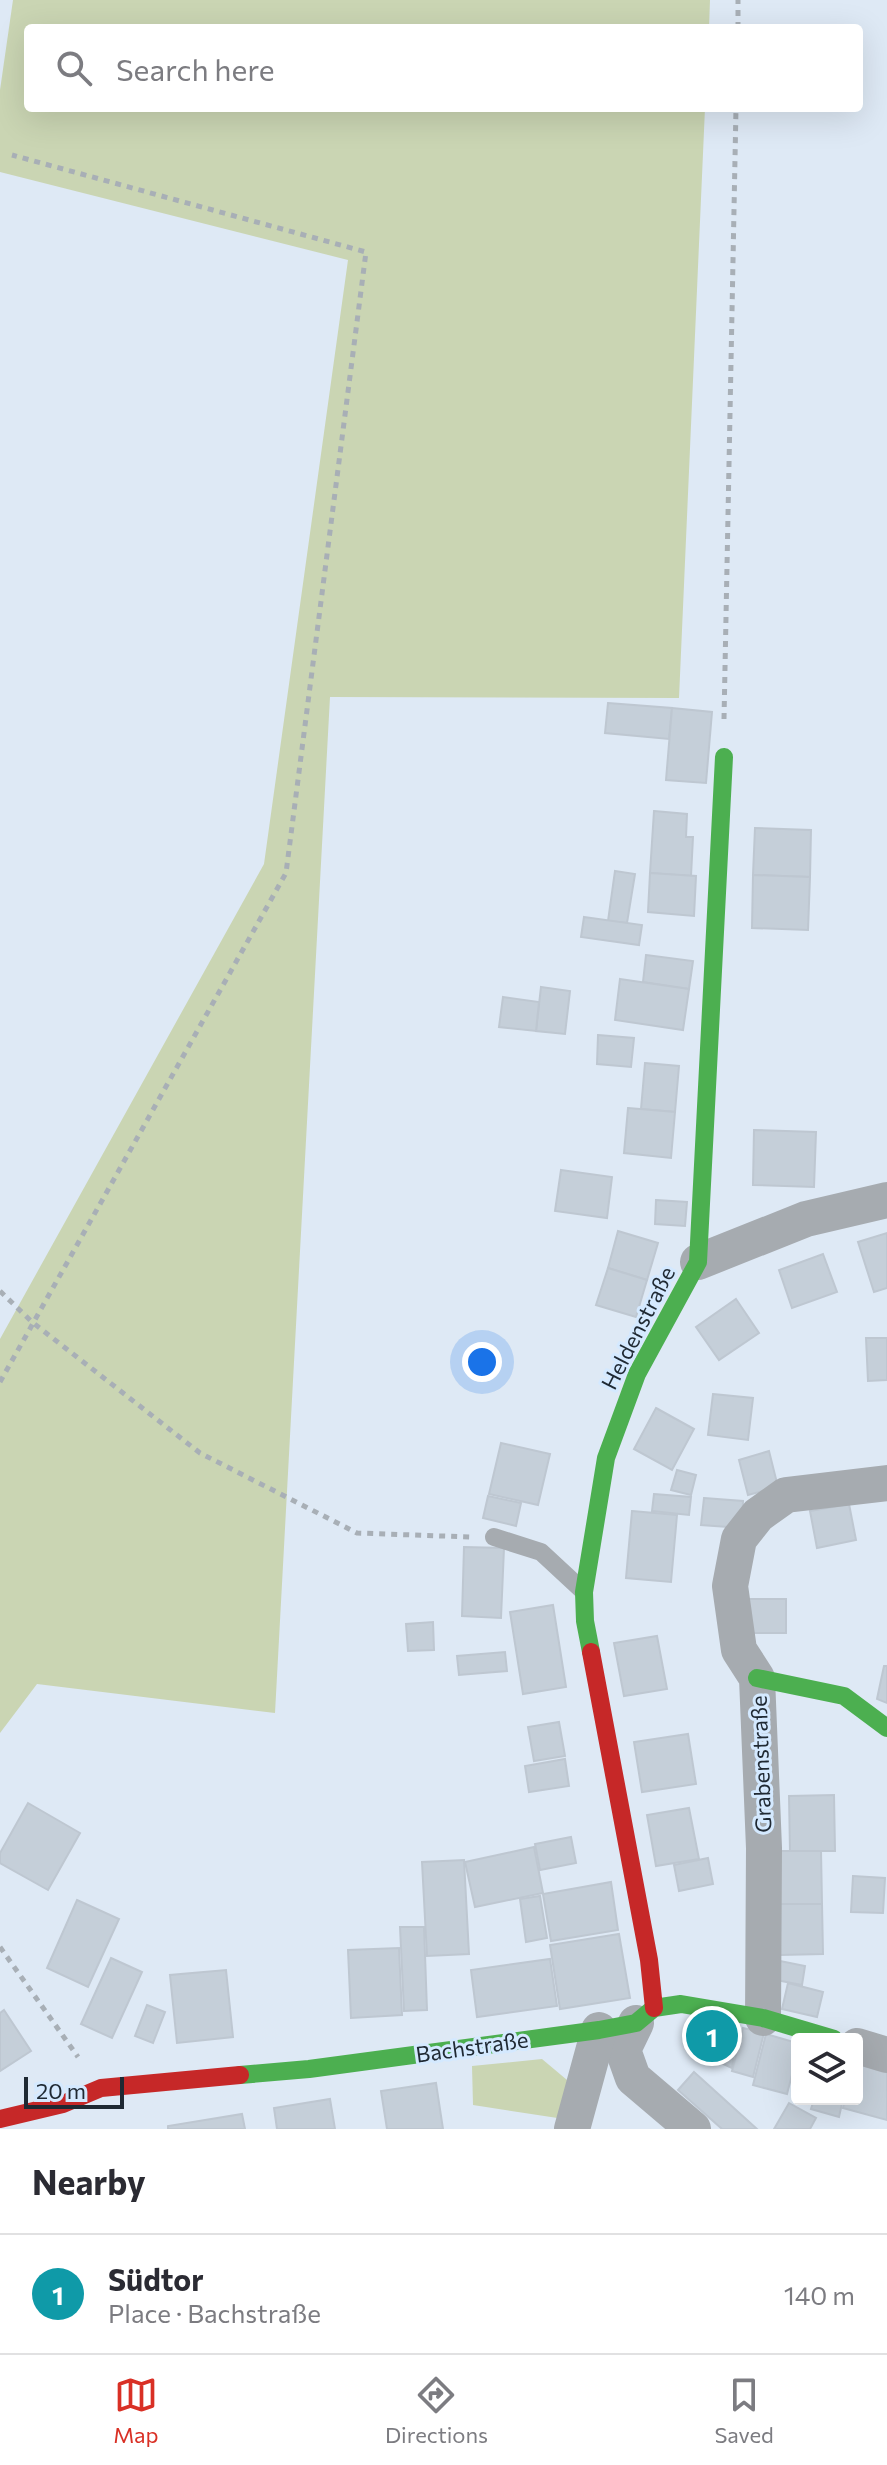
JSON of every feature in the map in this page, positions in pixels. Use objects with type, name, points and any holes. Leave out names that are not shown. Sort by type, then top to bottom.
[{"type":"street","name":"Heldenstraße","points":[[645,2015],[649,1960],[585,1621],[584,1592],[606,1458],[637,1374],[698,1262],[724,757]]},
{"type":"street","points":[[698,1262],[806,1219],[887,1200]]},
{"type":"street","name":"Grabenstraße","points":[[763,2018],[764,1848],[757,1678],[739,1650],[730,1586],[739,1539],[758,1515],[786,1495],[887,1483]]},
{"type":"street","points":[[757,1678],[844,1696],[887,1728]]},
{"type":"street","name":"Bachstraße","points":[[0,2119],[63,2104],[101,2088],[309,2069],[599,2030],[681,2004],[763,2018],[814,2033]]},
{"type":"street","points":[[645,2015],[623,2050],[633,2078],[693,2129]]},
{"type":"street","points":[[572,2129],[599,2030]]},
{"type":"street","points":[[863,2048],[887,2055]]},
{"type":"lane","points":[[494,1537],[541,1552],[584,1592]]},
{"type":"path","points":[[738,0],[738,24]]},
{"type":"path","points":[[724,757],[736,112]]},
{"type":"path","points":[[0,1382],[286,873],[366,252],[12,155]]},
{"type":"path","points":[[0,1291],[32,1322],[200,1453],[357,1533],[494,1537]]},
{"type":"path","points":[[0,1947],[101,2088]]},
{"type":"green space","points":[[13,0],[710,0],[709,24],[24,24],[24,112],[705,112],[679,698],[330,697],[275,1713],[37,1684],[0,1733],[0,1339],[264,864],[348,260],[0,172],[0,90]]},
{"type":"green space","points":[[542,2059],[573,2085],[564,2119],[473,2105],[472,2066]]},
{"type":"building","points":[[608,703],[672,708],[669,739],[605,733]]},
{"type":"building","points":[[672,708],[712,712],[706,783],[666,780]]},
{"type":"building","points":[[654,811],[687,814],[686,837],[693,837],[691,876],[650,873]]},
{"type":"building","points":[[755,828],[811,830],[810,877],[753,875]]},
{"type":"building","points":[[615,871],[635,874],[627,923],[608,921]]},
{"type":"building","points":[[650,873],[696,876],[694,916],[648,912]]},
{"type":"building","points":[[753,875],[810,877],[808,930],[752,928]]},
{"type":"building","points":[[584,917],[642,925],[639,945],[581,937]]},
{"type":"building","points":[[646,955],[693,961],[689,989],[643,982]]},
{"type":"building","points":[[620,979],[689,989],[683,1030],[615,1020]]},
{"type":"building","points":[[541,987],[570,991],[565,1034],[536,1031]]},
{"type":"building","points":[[503,997],[539,1002],[536,1031],[499,1027]]},
{"type":"building","points":[[598,1035],[634,1038],[631,1067],[597,1064]]},
{"type":"building","points":[[645,1063],[679,1066],[675,1112],[641,1109]]},
{"type":"building","points":[[628,1108],[675,1112],[671,1158],[624,1153]]},
{"type":"building","points":[[754,1130],[816,1132],[814,1187],[753,1185]]},
{"type":"building","points":[[561,1170],[612,1177],[607,1218],[555,1211]]},
{"type":"building","points":[[656,1200],[687,1202],[685,1226],[655,1224]]},
{"type":"building","points":[[618,1231],[658,1243],[647,1280],[608,1268]]},
{"type":"building","points":[[887,1233],[887,1288],[874,1292],[858,1242]]},
{"type":"building","points":[[823,1254],[837,1292],[792,1308],[779,1270]]},
{"type":"building","points":[[608,1268],[647,1280],[636,1317],[596,1305]]},
{"type":"building","points":[[736,1299],[759,1333],[719,1360],[696,1327]]},
{"type":"building","points":[[866,1338],[887,1338],[887,1380],[868,1381]]},
{"type":"building","points":[[713,1394],[753,1398],[748,1440],[708,1435]]},
{"type":"building","points":[[656,1408],[694,1429],[672,1470],[634,1449]]},
{"type":"building","points":[[501,1443],[550,1454],[538,1505],[489,1494]]},
{"type":"building","points":[[769,1451],[778,1487],[748,1495],[739,1460]]},
{"type":"building","points":[[677,1470],[696,1475],[691,1495],[671,1490]]},
{"type":"building","points":[[654,1494],[691,1497],[689,1515],[652,1511]]},
{"type":"building","points":[[488,1496],[521,1503],[516,1526],[483,1518]]},
{"type":"building","points":[[704,1498],[743,1501],[742,1528],[701,1525]]},
{"type":"building","points":[[849,1504],[856,1540],[817,1548],[810,1511]]},
{"type":"building","points":[[632,1511],[677,1515],[671,1582],[626,1578]]},
{"type":"building","points":[[464,1547],[504,1548],[501,1618],[462,1616]]},
{"type":"building","points":[[746,1599],[786,1599],[786,1633],[747,1633]]},
{"type":"building","points":[[553,1605],[566,1687],[523,1694],[510,1612]]},
{"type":"building","points":[[433,1622],[434,1650],[408,1651],[406,1624]]},
{"type":"building","points":[[657,1636],[667,1689],[624,1696],[614,1643]]},
{"type":"building","points":[[505,1652],[507,1671],[459,1675],[457,1656]]},
{"type":"building","points":[[884,1666],[887,1666],[887,1703],[877,1699]]},
{"type":"building","points":[[559,1722],[565,1756],[534,1761],[528,1727]]},
{"type":"building","points":[[688,1734],[696,1784],[642,1792],[634,1742]]},
{"type":"building","points":[[565,1759],[569,1786],[529,1792],[525,1766]]},
{"type":"building","points":[[834,1795],[835,1851],[790,1851],[789,1796]]},
{"type":"building","points":[[28,1803],[80,1833],[48,1890],[0,1863],[0,1853]]},
{"type":"building","points":[[689,1808],[699,1859],[656,1866],[647,1815]]},
{"type":"building","points":[[571,1837],[576,1863],[540,1870],[535,1844]]},
{"type":"building","points":[[534,1847],[543,1893],[475,1907],[465,1862]]},
{"type":"building","points":[[778,1851],[821,1851],[822,1904],[779,1904]]},
{"type":"building","points":[[708,1858],[713,1884],[679,1891],[674,1865]]},
{"type":"building","points":[[464,1860],[469,1954],[427,1956],[422,1862]]},
{"type":"building","points":[[853,1876],[885,1878],[883,1913],[851,1912]]},
{"type":"building","points":[[611,1882],[618,1930],[551,1941],[543,1894]]},
{"type":"building","points":[[540,1896],[547,1938],[526,1942],[520,1899]]},
{"type":"building","points":[[77,1900],[119,1919],[88,1987],[47,1968]]},
{"type":"building","points":[[779,1904],[822,1904],[823,1954],[780,1955]]},
{"type":"building","points":[[400,1927],[424,1927],[427,2010],[404,2011]]},
{"type":"building","points":[[619,1934],[630,1998],[560,2009],[550,1945]]},
{"type":"building","points":[[399,1948],[402,2015],[351,2018],[348,1950]]},
{"type":"building","points":[[111,1958],[142,1972],[112,2038],[81,2024]]},
{"type":"building","points":[[550,1959],[557,2006],[477,2017],[471,1970]]},
{"type":"building","points":[[780,1961],[805,1966],[802,1985],[776,1980]]},
{"type":"building","points":[[226,1970],[233,2037],[177,2043],[170,1975]]},
{"type":"building","points":[[788,1983],[823,1992],[817,2017],[782,2009]]},
{"type":"building","points":[[147,2005],[165,2012],[153,2043],[135,2036]]},
{"type":"building","points":[[4,2010],[31,2051],[0,2071],[0,2013]]},
{"type":"building","points":[[689,2026],[737,2034],[732,2068],[686,2047]]},
{"type":"building","points":[[743,2028],[764,2033],[753,2077],[732,2071]]},
{"type":"building","points":[[766,2034],[791,2041],[791,2078],[787,2094],[753,2085]]},
{"type":"building","points":[[863,2064],[887,2070],[887,2120],[843,2108],[844,2105],[863,2105]]},
{"type":"building","points":[[694,2072],[757,2129],[722,2129],[678,2090]]},
{"type":"building","points":[[436,2083],[443,2129],[387,2129],[381,2091]]},
{"type":"building","points":[[330,2099],[335,2129],[277,2129],[274,2108]]},
{"type":"building","points":[[789,2103],[816,2118],[810,2129],[774,2129]]},
{"type":"building","points":[[812,2105],[842,2105],[839,2117],[811,2109]]},
{"type":"building","points":[[242,2114],[245,2129],[168,2129],[168,2126]]},
{"type":"traffic: fast","points":[[591,1652],[584,1592],[606,1458],[637,1374],[698,1262],[724,757]]},
{"type":"traffic: fast","points":[[757,1678],[844,1696],[887,1728]]},
{"type":"traffic: fast","points":[[240,2075],[309,2069],[599,2030],[636,2023],[654,2008],[681,2004],[763,2018],[814,2033]]},
{"type":"traffic: jam","points":[[591,1652],[649,1960],[654,2008]]},
{"type":"traffic: jam","points":[[0,2119],[63,2104],[101,2088],[240,2075]]},
{"type":"place","name":"Südtor","points":[[712,2036]]}]
